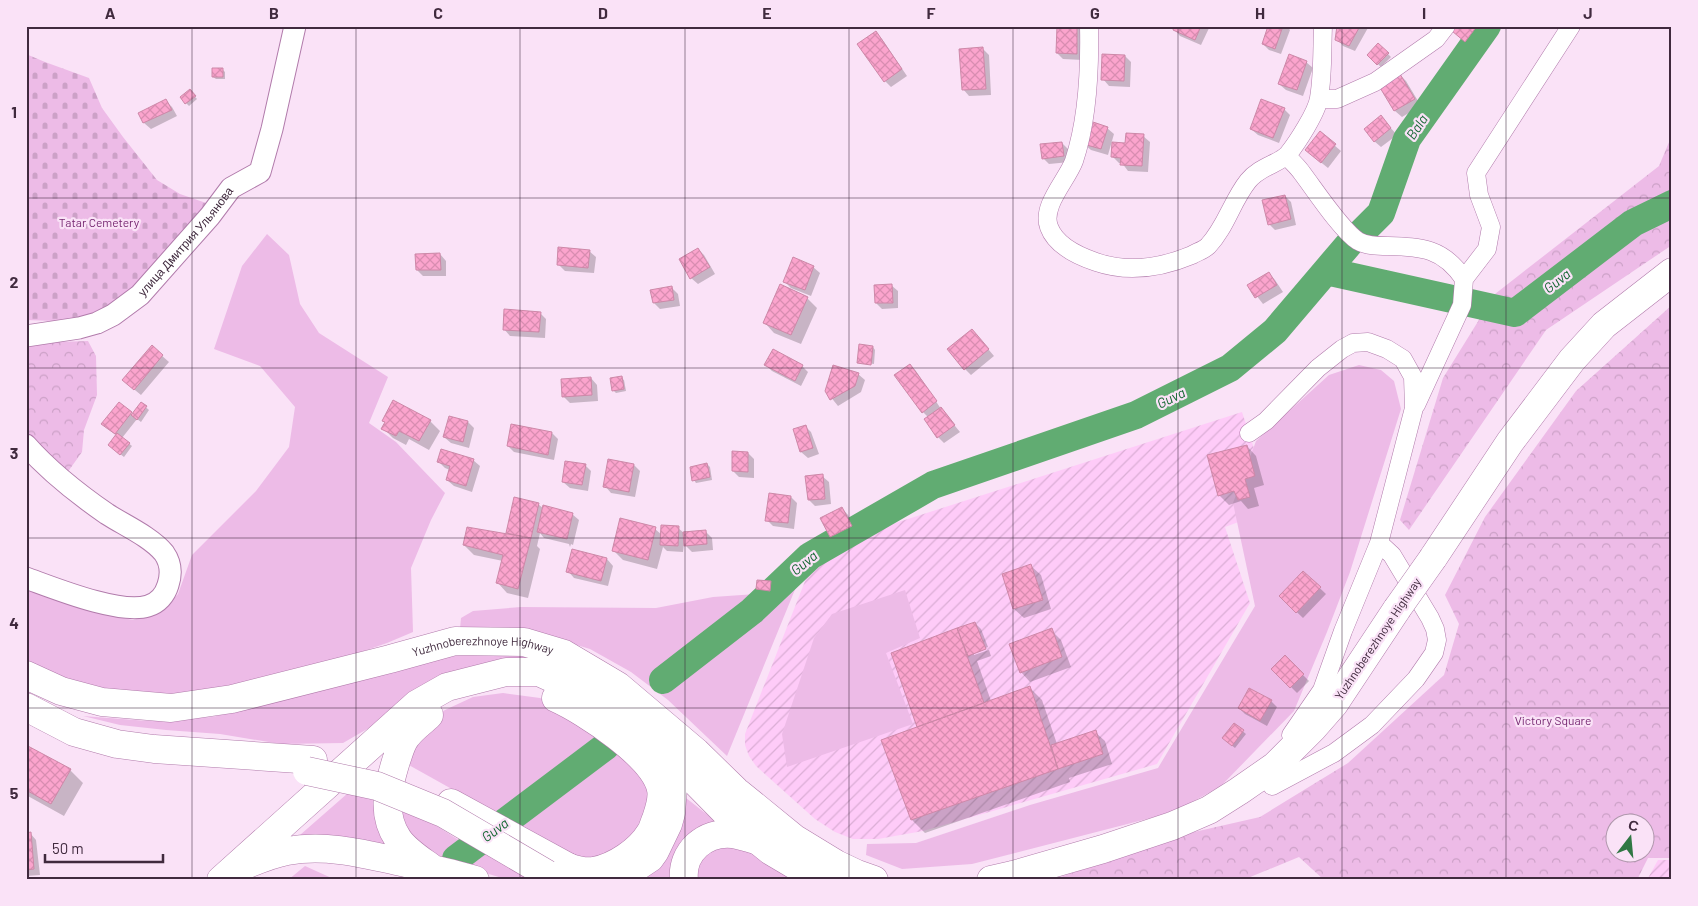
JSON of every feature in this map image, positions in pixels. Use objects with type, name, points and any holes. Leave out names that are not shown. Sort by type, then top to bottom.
[{"type":"main road","name":"Yuzhnoberezhnoye Highway","points":[[1437,563],[1510,442],[1572,360],[1604,326],[1672,272]]},
{"type":"main road","name":"Yuzhnoberezhnoye Highway","points":[[991,880],[1103,849],[1172,826],[1209,810],[1275,766],[1319,722],[1334,704],[1549,412],[1584,371],[1646,314],[1672,294]]},
{"type":"main road","name":"Yuzhnoberezhnoye Highway","points":[[1030,880],[1106,860],[1172,839],[1207,824],[1272,786],[1324,735],[1377,665],[1403,612]]},
{"type":"main road","name":"Yuzhnoberezhnoye Highway","points":[[26,674],[61,691],[102,702],[171,708],[232,699],[455,641],[524,642],[564,654],[618,686],[696,752],[736,792],[795,839],[836,864],[874,880]]},
{"type":"main road","points":[[225,876],[417,704],[447,687],[506,672],[539,672],[600,700],[675,761],[735,822],[772,851],[820,880]]},
{"type":"main road","points":[[26,707],[74,732],[117,744],[154,750],[310,765],[377,786],[443,813],[560,873],[594,871],[623,860],[635,851],[650,833],[660,807],[661,789],[650,766],[609,730],[574,706],[528,688],[514,686],[471,692],[444,701],[406,737],[399,752],[388,788],[388,812],[398,840],[412,854],[433,869]]},
{"type":"main road","points":[[26,720],[71,741],[109,752],[146,757],[310,765],[340,762],[364,767],[405,780],[445,800],[560,873]]},
{"type":"main road","points":[[617,880],[650,858],[655,851],[671,814],[675,761]]},
{"type":"main road","points":[[684,880],[683,870],[691,850],[711,836],[732,834],[759,841]]},
{"type":"main road","points":[[225,876],[270,855],[304,849],[350,851],[475,880]]},
{"type":"street","name":"улица Дмитрия Ульянова","points":[[26,336],[97,323],[113,315],[140,295],[210,216],[231,188],[260,172],[272,129],[295,26]]},
{"type":"street","points":[[1089,26],[1090,55],[1082,129],[1073,163],[1053,199],[1048,224],[1052,235],[1070,250],[1104,265],[1131,269],[1165,265],[1207,248],[1220,231],[1248,182],[1259,170],[1287,156],[1311,118],[1319,99],[1323,26]]},
{"type":"street","points":[[1319,99],[1337,99],[1375,82],[1430,44],[1446,26]]},
{"type":"street","points":[[1239,791],[1282,746],[1322,690],[1343,631],[1379,543],[1414,408],[1462,305],[1464,283],[1487,249],[1491,227],[1479,195],[1476,173],[1571,26]]},
{"type":"street","points":[[1287,156],[1301,171],[1344,228],[1358,241],[1374,246],[1417,247],[1432,251],[1457,268],[1464,283]]},
{"type":"street","points":[[1249,433],[1266,421],[1318,368],[1354,342],[1368,342],[1387,348],[1403,359],[1413,377],[1414,408]]},
{"type":"street","points":[[26,445],[45,466],[105,512],[158,547],[170,563],[171,574],[163,595],[156,602],[134,608],[85,597],[26,578]]},
{"type":"street","points":[[1272,786],[1334,753],[1372,725],[1416,679],[1434,653],[1437,640],[1436,629],[1392,555],[1379,543]]},
{"type":"shaded area","points":[[1242,412],[1274,509],[1225,527],[1250,603],[1157,764],[923,831],[878,839],[853,839],[835,832],[815,819],[756,766],[749,756],[745,745],[745,734],[809,571],[818,558],[858,535]]},
{"type":"shaded area","points":[[1658,860],[1672,860],[1672,880],[1647,880]]},
{"type":"green space","name":"Tatar Cemetery","points":[[26,54],[89,78],[102,108],[157,180],[180,194],[209,204],[136,290],[90,320],[26,320]]},
{"type":"green space","points":[[1672,135],[1672,245],[1546,330],[1409,530],[1400,520],[1443,378],[1495,294],[1659,166]]},
{"type":"green space","points":[[267,234],[289,255],[300,304],[319,333],[388,377],[369,423],[396,442],[445,493],[431,520],[411,568],[413,632],[338,660],[173,700],[131,696],[49,674],[26,663],[26,588],[89,611],[133,620],[160,612],[178,594],[192,555],[256,491],[289,447],[295,407],[260,366],[214,349],[242,266]]},
{"type":"green space","name":"Victory Square","points":[[1672,305],[1672,858],[1656,858],[1656,814],[1606,814],[1606,864],[1645,864],[1637,880],[1324,880],[1299,857],[1243,880],[1052,880],[1181,835],[1260,817],[1348,763],[1444,675],[1459,624],[1445,595],[1485,517],[1576,391]]},
{"type":"green space","points":[[88,341],[96,356],[97,395],[84,430],[82,452],[67,473],[44,454],[26,435],[26,343]]},
{"type":"green space","points":[[1359,365],[1381,370],[1394,381],[1401,409],[1350,572],[1294,711],[1221,786],[1174,812],[972,864],[902,869],[866,855],[867,844],[916,843],[1030,805],[1158,768],[1255,606],[1233,503],[1256,441],[1329,375]]},
{"type":"green space","points":[[803,570],[727,756],[668,700],[631,672],[590,649],[540,634],[496,627],[460,629],[461,618],[473,611],[521,607],[656,608],[713,597],[756,594]]},
{"type":"green space","points":[[905,590],[920,638],[886,653],[913,724],[787,767],[782,734],[814,638],[832,614]]},
{"type":"green space","points":[[500,653],[530,657],[555,665],[511,664],[381,721],[343,743],[281,744],[220,734],[120,725],[83,716],[148,721],[212,717],[276,702],[425,661],[461,655]]},
{"type":"green space","points":[[503,693],[540,698],[578,714],[632,757],[655,803],[622,852],[581,861],[407,764],[425,723],[445,710],[473,697]]},
{"type":"green space","points":[[348,793],[378,801],[389,852],[337,839],[300,835]]},
{"type":"green space","points":[[686,798],[732,834],[802,880],[632,880],[660,860],[674,844],[680,828]]},
{"type":"green space","points":[[397,806],[435,825],[465,844],[499,860],[555,880],[509,880],[431,857],[399,824]]},
{"type":"green space","points":[[305,866],[336,880],[288,880]]},
{"type":"building","points":[[1057,26],[1077,26],[1077,54],[1056,53]]},
{"type":"building","points":[[1174,26],[1201,26],[1195,40],[1173,30]]},
{"type":"building","points":[[1268,26],[1283,26],[1275,49],[1262,44]]},
{"type":"building","points":[[1337,26],[1360,26],[1349,46],[1335,40]]},
{"type":"building","points":[[1456,26],[1477,26],[1465,42],[1452,31]]},
{"type":"building","points":[[876,31],[902,69],[884,82],[857,44]]},
{"type":"building","points":[[1378,43],[1389,53],[1377,65],[1367,55]]},
{"type":"building","points":[[983,47],[986,89],[962,90],[959,49]]},
{"type":"building","points":[[1102,54],[1125,55],[1124,81],[1101,80]]},
{"type":"building","points":[[1289,54],[1307,61],[1297,90],[1278,84]]},
{"type":"building","points":[[212,68],[223,68],[223,77],[212,77]]},
{"type":"building","points":[[1400,74],[1415,99],[1394,111],[1379,86]]},
{"type":"building","points":[[190,89],[196,96],[185,104],[180,97]]},
{"type":"building","points":[[166,99],[172,110],[143,123],[138,113]]},
{"type":"building","points":[[1261,99],[1285,108],[1273,138],[1250,129]]},
{"type":"building","points":[[1381,115],[1391,128],[1374,142],[1364,129]]},
{"type":"building","points":[[1090,121],[1108,127],[1101,149],[1083,144]]},
{"type":"building","points":[[1320,131],[1336,144],[1321,163],[1305,150]]},
{"type":"building","points":[[1126,133],[1144,134],[1142,166],[1120,165],[1121,158],[1111,157],[1112,142],[1125,143]]},
{"type":"building","points":[[1062,142],[1064,156],[1042,159],[1040,144]]},
{"type":"building","points":[[1285,195],[1291,219],[1268,225],[1262,200]]},
{"type":"building","points":[[558,247],[590,250],[588,268],[557,265]]},
{"type":"building","points":[[698,248],[710,267],[690,279],[679,259]]},
{"type":"building","points":[[440,253],[441,270],[416,270],[415,254]]},
{"type":"building","points":[[793,257],[814,266],[805,290],[783,282]]},
{"type":"building","points":[[1269,272],[1277,285],[1255,298],[1247,285]]},
{"type":"building","points":[[780,284],[808,297],[791,335],[763,323]]},
{"type":"building","points":[[892,284],[893,303],[875,303],[874,285]]},
{"type":"building","points":[[672,286],[674,300],[653,303],[650,290]]},
{"type":"building","points":[[504,309],[541,312],[539,332],[503,330]]},
{"type":"building","points":[[972,329],[989,349],[964,370],[947,349]]},
{"type":"building","points":[[859,344],[873,346],[871,365],[857,363]]},
{"type":"building","points":[[152,345],[163,355],[134,390],[122,380]]},
{"type":"building","points":[[773,349],[803,365],[795,381],[764,365]]},
{"type":"building","points":[[910,364],[937,401],[922,413],[894,375]]},
{"type":"building","points":[[833,365],[859,373],[855,386],[830,400],[825,391]]},
{"type":"building","points":[[622,376],[624,389],[612,391],[610,378]]},
{"type":"building","points":[[591,377],[592,395],[562,397],[561,379]]},
{"type":"building","points":[[393,400],[431,420],[419,441],[399,431],[396,436],[381,429],[385,422],[382,421]]},
{"type":"building","points":[[119,402],[132,412],[115,434],[101,424]]},
{"type":"building","points":[[141,402],[147,406],[137,420],[131,415]]},
{"type":"building","points":[[941,407],[955,425],[937,438],[924,419]]},
{"type":"building","points":[[449,416],[468,421],[463,442],[443,437]]},
{"type":"building","points":[[511,424],[552,432],[548,455],[507,446]]},
{"type":"building","points":[[806,425],[813,448],[800,452],[793,429]]},
{"type":"building","points":[[117,433],[130,443],[120,455],[108,445]]},
{"type":"building","points":[[1247,445],[1255,476],[1245,479],[1250,497],[1238,500],[1234,491],[1218,496],[1207,455]]},
{"type":"building","points":[[441,449],[474,459],[466,486],[446,480],[450,466],[437,462]]},
{"type":"building","points":[[732,451],[748,452],[748,472],[732,471]]},
{"type":"building","points":[[608,459],[634,464],[629,492],[603,487]]},
{"type":"building","points":[[565,461],[586,464],[582,485],[562,482]]},
{"type":"building","points":[[707,463],[710,477],[692,481],[690,467]]},
{"type":"building","points":[[823,474],[825,499],[808,500],[805,476]]},
{"type":"building","points":[[769,493],[791,496],[788,523],[765,521]]},
{"type":"building","points":[[514,497],[539,503],[531,538],[506,533]]},
{"type":"building","points":[[543,505],[573,513],[567,539],[537,532]]},
{"type":"building","points":[[842,507],[852,526],[830,537],[820,518]]},
{"type":"building","points":[[620,518],[656,527],[648,560],[612,551]]},
{"type":"building","points":[[661,525],[679,526],[678,546],[660,545]]},
{"type":"building","points":[[467,527],[531,538],[518,589],[496,583],[503,555],[463,545]]},
{"type":"building","points":[[706,530],[707,544],[684,546],[683,532]]},
{"type":"building","points":[[572,549],[607,558],[601,581],[566,572]]},
{"type":"building","points":[[1031,564],[1043,600],[1013,609],[1002,574]]},
{"type":"building","points":[[1303,571],[1321,587],[1296,613],[1279,596]]},
{"type":"building","points":[[757,580],[771,581],[770,591],[756,589]]},
{"type":"building","points":[[975,622],[986,649],[968,656],[957,628]]},
{"type":"building","points":[[957,628],[984,703],[917,727],[891,653]]},
{"type":"building","points":[[1052,628],[1062,657],[1020,673],[1009,644]]},
{"type":"building","points":[[1285,655],[1304,674],[1290,688],[1271,669]]},
{"type":"building","points":[[1030,686],[1058,769],[911,820],[881,740]]},
{"type":"building","points":[[1249,688],[1272,700],[1260,721],[1238,708]]},
{"type":"building","points":[[1234,723],[1244,730],[1232,746],[1222,738]]},
{"type":"building","points":[[1096,730],[1103,754],[1058,769],[1051,745]]},
{"type":"building","points":[[26,745],[71,769],[51,804],[26,790]]},
{"type":"building","points":[[31,832],[34,869],[26,870],[26,833]]},
{"type":"waterway","name":"Bala","points":[[1361,233],[1381,213],[1407,139],[1487,26]]},
{"type":"waterway","name":"Guva","points":[[663,680],[752,611],[810,556],[933,485],[1136,415],[1230,368],[1275,331],[1326,271],[1515,313],[1633,223],[1672,204]]},
{"type":"waterway","name":"Bala","points":[[1326,271],[1349,244]]},
{"type":"waterway","name":"Guva","points":[[456,859],[606,746]]}]
